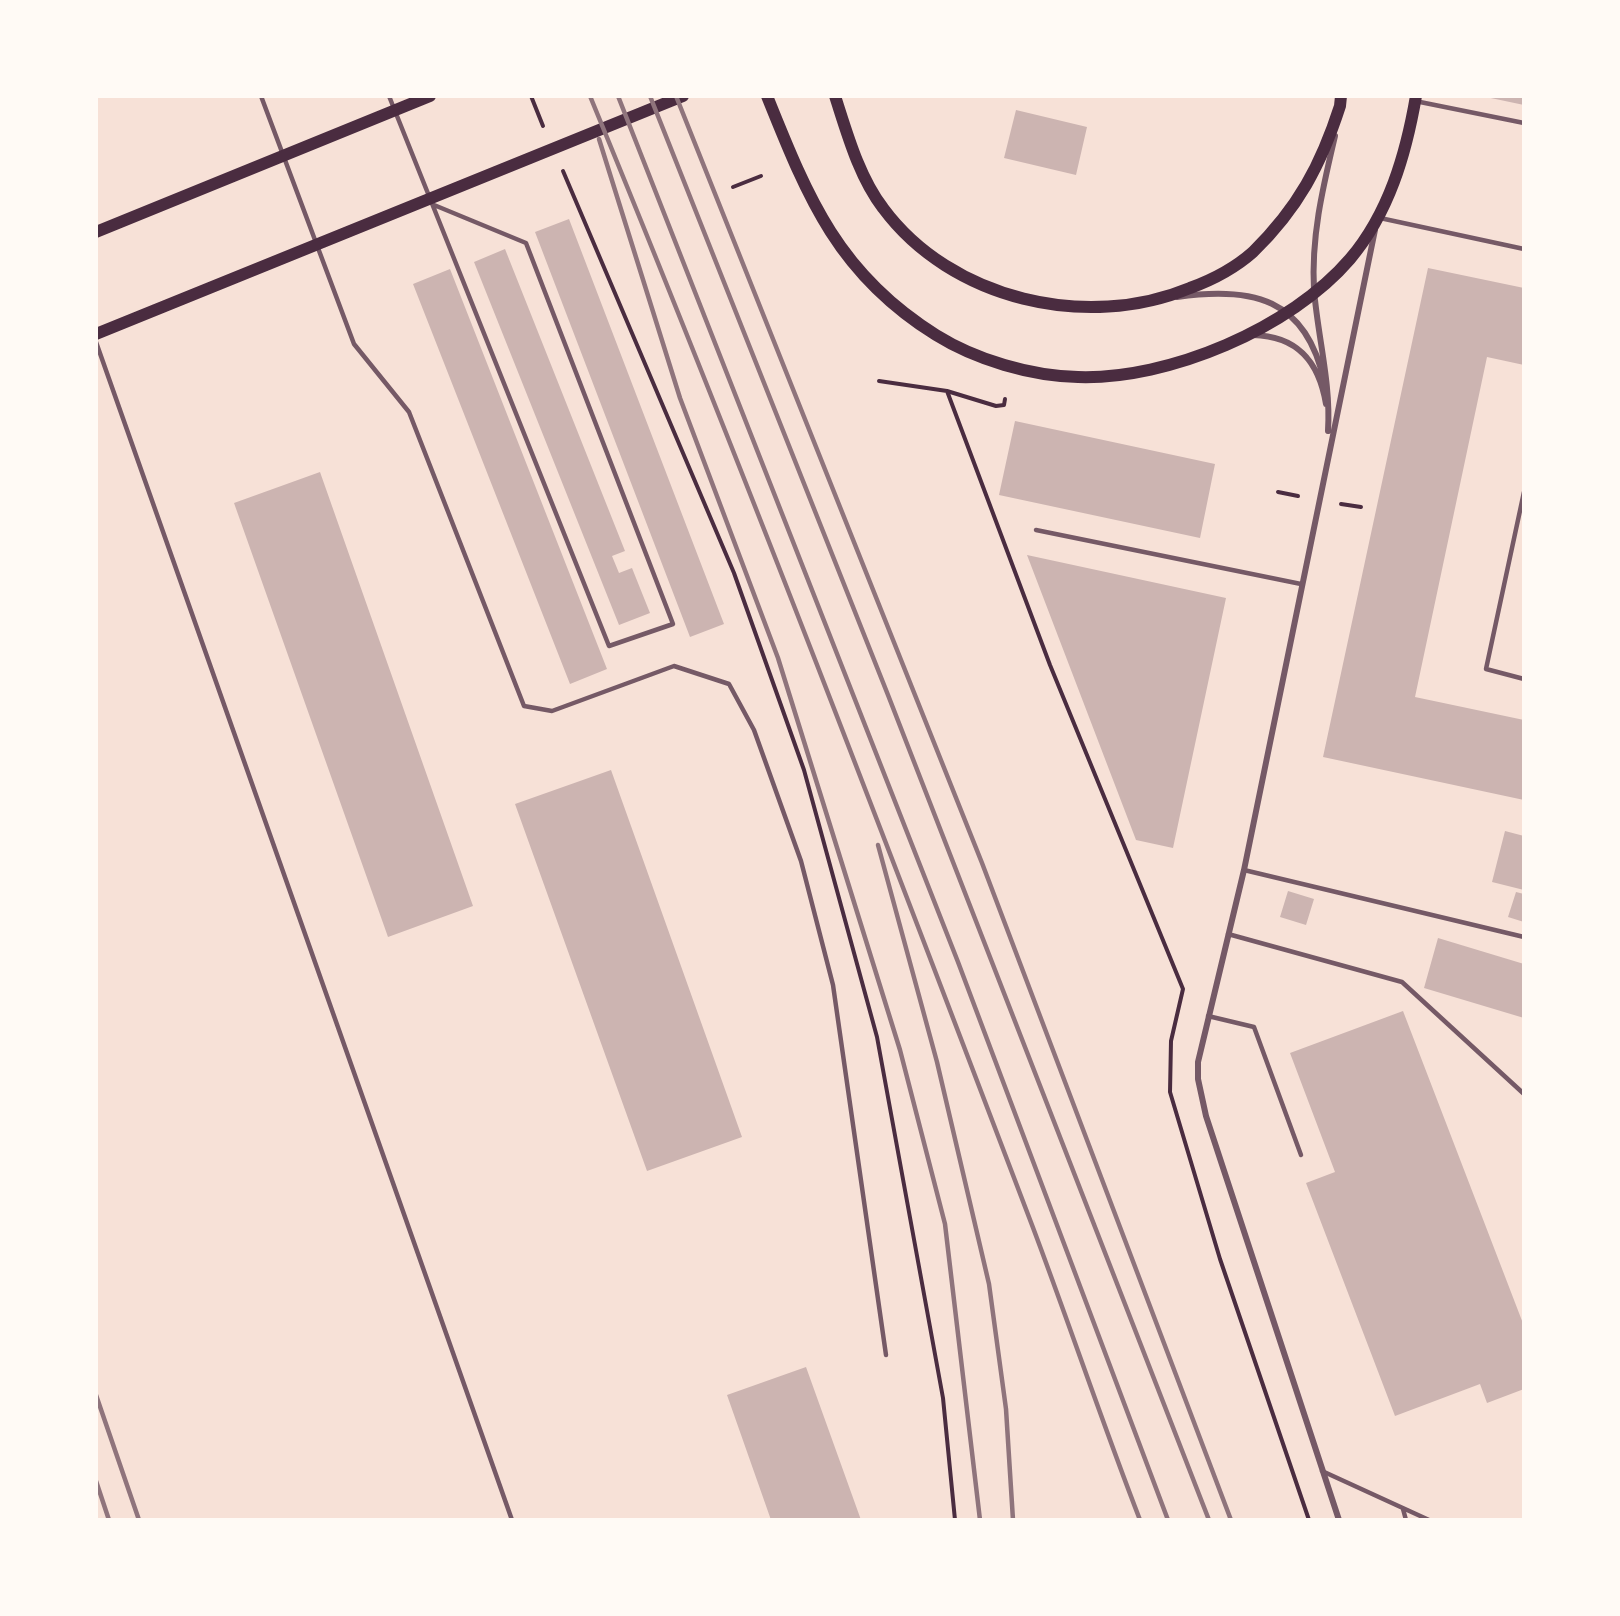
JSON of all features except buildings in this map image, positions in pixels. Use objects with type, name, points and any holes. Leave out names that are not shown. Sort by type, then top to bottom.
[{"type":"main road","points":[[96,232],[430,96]]},
{"type":"main road","points":[[96,334],[683,96]]},
{"type":"main road","points":[[767,96],[808,193],[828,232],[868,281],[937,335],[983,357],[1013,366],[1076,377],[1129,373],[1213,350],[1285,312],[1314,292],[1350,258],[1378,218],[1403,158],[1415,98]]},
{"type":"main road","points":[[835,96],[864,173],[882,208],[923,248],[964,277],[1005,293],[1068,307],[1112,307],[1164,299],[1212,280],[1251,253],[1288,213],[1319,165],[1341,101]]},
{"type":"street","points":[[1327,453],[1329,391],[1314,292],[1313,264],[1319,205],[1341,101]]},
{"type":"street","points":[[1340,1520],[1206,1116],[1198,1079],[1198,1062],[1244,870],[1327,453],[1378,218]]},
{"type":"street","points":[[1164,299],[1219,292],[1248,294],[1263,298],[1285,312],[1315,347],[1329,416],[1327,453]]},
{"type":"street","points":[[1237,339],[1254,335],[1272,337],[1289,342],[1305,353],[1324,392],[1328,415],[1327,453]]},
{"type":"lane","points":[[261,96],[354,344],[409,412],[524,706],[552,711],[674,666],[729,684],[754,730],[801,861],[833,985],[886,1355]]},
{"type":"lane","points":[[389,96],[609,646],[674,624],[526,243],[434,205]]},
{"type":"lane","points":[[1415,98],[1524,123]]},
{"type":"lane","points":[[1378,218],[1524,249]]},
{"type":"lane","points":[[96,342],[512,1520]]},
{"type":"lane","points":[[1524,492],[1486,669],[1524,679]]},
{"type":"lane","points":[[1036,530],[1301,584]]},
{"type":"lane","points":[[1244,870],[1524,937]]},
{"type":"lane","points":[[1228,934],[1402,982],[1524,1094]]},
{"type":"lane","points":[[1208,1016],[1254,1027],[1301,1155]]},
{"type":"lane","points":[[1322,1471],[1429,1520]]},
{"type":"lane","points":[[1403,1509],[1406,1520]]},
{"type":"path","points":[[734,187],[761,176]]},
{"type":"path","points":[[879,381],[947,391],[996,406],[1004,405],[1005,399]]},
{"type":"path","points":[[947,391],[1050,665],[1183,989],[1171,1041],[1170,1092],[1220,1259],[1309,1520]]},
{"type":"railway","points":[[590,96],[760,518],[869,800],[1032,1225],[1140,1520]]},
{"type":"railway","points":[[618,96],[958,962],[1168,1520]]},
{"type":"railway","points":[[650,96],[888,695],[1209,1520]]},
{"type":"railway","points":[[676,96],[982,863],[1231,1520]]},
{"type":"railway","points":[[599,139],[680,398],[778,658],[900,1050],[945,1224],[980,1520]]},
{"type":"railway","points":[[878,845],[937,1062],[989,1284],[1006,1409],[1013,1520]]},
{"type":"railway","points":[[96,1395],[139,1520]]},
{"type":"railway","points":[[96,1481],[109,1520]]}]
